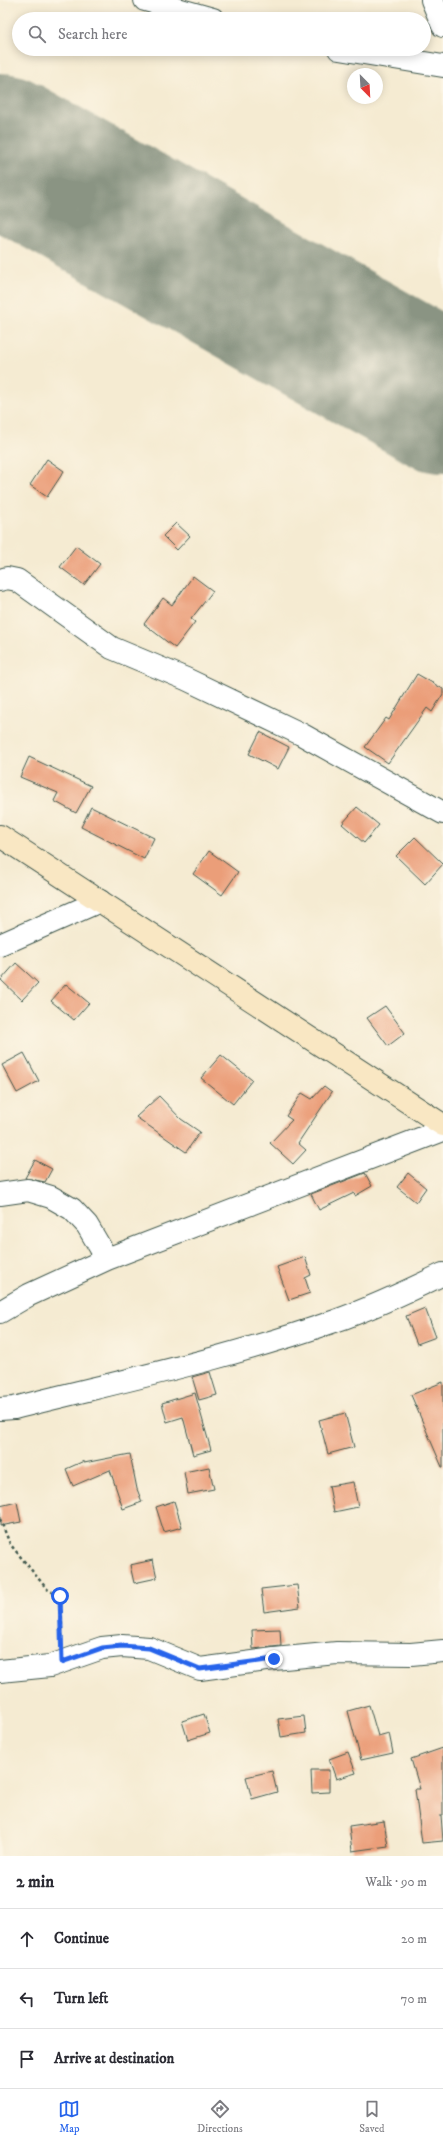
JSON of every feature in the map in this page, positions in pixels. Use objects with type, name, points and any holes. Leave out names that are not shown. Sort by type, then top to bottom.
[{"type":"street","points":[[145,0],[171,4],[193,12]]},
{"type":"street","points":[[432,0],[443,26]]},
{"type":"street","points":[[382,56],[443,66]]},
{"type":"street","points":[[0,580],[7,578],[17,580],[97,640],[112,648],[186,679],[301,734],[443,813]]},
{"type":"street","points":[[0,836],[443,1125]]},
{"type":"street","points":[[0,945],[100,901]]},
{"type":"street","points":[[0,1312],[29,1295],[107,1258],[443,1130]]},
{"type":"street","points":[[0,1194],[28,1190],[51,1197],[72,1209],[87,1225],[107,1258]]},
{"type":"street","points":[[0,1409],[14,1408],[261,1346],[336,1321],[393,1298],[443,1274]]},
{"type":"street","points":[[0,1671],[50,1666],[102,1648],[122,1646],[149,1648],[200,1669],[274,1659],[337,1653],[411,1654],[443,1651]]},
{"type":"path","points":[[0,1519],[10,1544],[47,1589],[60,1596],[62,1662]]},
{"type":"building","points":[[47,459],[64,471],[47,497],[30,485]]},
{"type":"building","points":[[176,523],[190,536],[177,550],[163,536]]},
{"type":"building","points":[[76,546],[100,564],[84,585],[60,567]]},
{"type":"building","points":[[193,576],[213,591],[191,619],[195,622],[175,648],[144,624],[163,598],[172,605]]},
{"type":"building","points":[[417,674],[443,689],[443,694],[432,712],[427,708],[388,763],[365,747],[386,718],[389,720]]},
{"type":"building","points":[[260,732],[289,747],[278,769],[249,754]]},
{"type":"building","points":[[29,757],[91,786],[76,813],[54,801],[58,793],[20,777]]},
{"type":"building","points":[[91,807],[154,838],[144,859],[81,827]]},
{"type":"building","points":[[357,807],[379,825],[364,843],[342,824]]},
{"type":"building","points":[[415,837],[443,864],[425,884],[396,856]]},
{"type":"building","points":[[209,851],[238,872],[222,895],[193,874]]},
{"type":"building","points":[[16,963],[38,983],[22,1000],[1,980]]},
{"type":"building","points":[[66,984],[89,1003],[74,1020],[51,1001]]},
{"type":"building","points":[[385,1006],[405,1033],[388,1046],[367,1018]]},
{"type":"building","points":[[24,1053],[39,1081],[17,1093],[2,1065]]},
{"type":"building","points":[[221,1055],[252,1080],[233,1104],[201,1078]]},
{"type":"building","points":[[324,1086],[332,1092],[298,1143],[306,1150],[293,1164],[270,1143],[292,1120],[286,1116],[302,1093],[312,1099]]},
{"type":"building","points":[[159,1096],[181,1119],[200,1132],[186,1152],[136,1117]]},
{"type":"building","points":[[35,1160],[52,1169],[45,1182],[25,1178]]},
{"type":"building","points":[[365,1173],[372,1186],[355,1196],[354,1193],[319,1210],[311,1194]]},
{"type":"building","points":[[408,1173],[426,1188],[416,1202],[397,1187]]},
{"type":"building","points":[[305,1257],[311,1275],[305,1278],[310,1293],[289,1300],[277,1267]]},
{"type":"building","points":[[425,1308],[436,1337],[417,1344],[406,1316]]},
{"type":"building","points":[[210,1372],[217,1395],[199,1400],[192,1377]]},
{"type":"building","points":[[443,1382],[443,1467],[442,1467],[411,1395]]},
{"type":"building","points":[[195,1393],[211,1450],[193,1455],[183,1417],[167,1422],[162,1403]]},
{"type":"building","points":[[345,1413],[354,1447],[328,1454],[319,1420]]},
{"type":"building","points":[[130,1454],[137,1489],[142,1502],[123,1509],[110,1470],[73,1486],[66,1469],[84,1461],[84,1463]]},
{"type":"building","points":[[209,1467],[214,1489],[188,1494],[184,1472]]},
{"type":"building","points":[[353,1482],[358,1507],[334,1512],[329,1486]]},
{"type":"building","points":[[174,1501],[182,1527],[164,1532],[156,1507]]},
{"type":"building","points":[[17,1502],[21,1522],[0,1526],[0,1506]]},
{"type":"building","points":[[153,1560],[157,1578],[134,1583],[130,1565]]},
{"type":"building","points":[[297,1585],[300,1607],[264,1612],[261,1589]]},
{"type":"building","points":[[280,1629],[281,1646],[253,1649],[252,1630]]},
{"type":"building","points":[[369,1705],[378,1736],[389,1733],[393,1753],[361,1760],[348,1711]]},
{"type":"building","points":[[204,1714],[210,1733],[188,1740],[182,1721]]},
{"type":"building","points":[[304,1716],[306,1733],[281,1737],[278,1719]]},
{"type":"building","points":[[443,1748],[443,1815],[441,1815],[443,1841],[422,1843],[415,1789],[420,1789],[411,1759]]},
{"type":"building","points":[[348,1752],[356,1773],[336,1779],[329,1759]]},
{"type":"building","points":[[311,1770],[329,1770],[329,1792],[312,1793]]},
{"type":"building","points":[[272,1771],[277,1792],[252,1799],[246,1777]]},
{"type":"building","points":[[384,1821],[388,1846],[352,1851],[349,1826]]},
{"type":"runway","points":[[0,148],[443,398]]},
{"type":"route","points":[[60,1596],[62,1600],[62,1662],[102,1648],[122,1646],[149,1648],[188,1666],[200,1669],[274,1659]]}]
